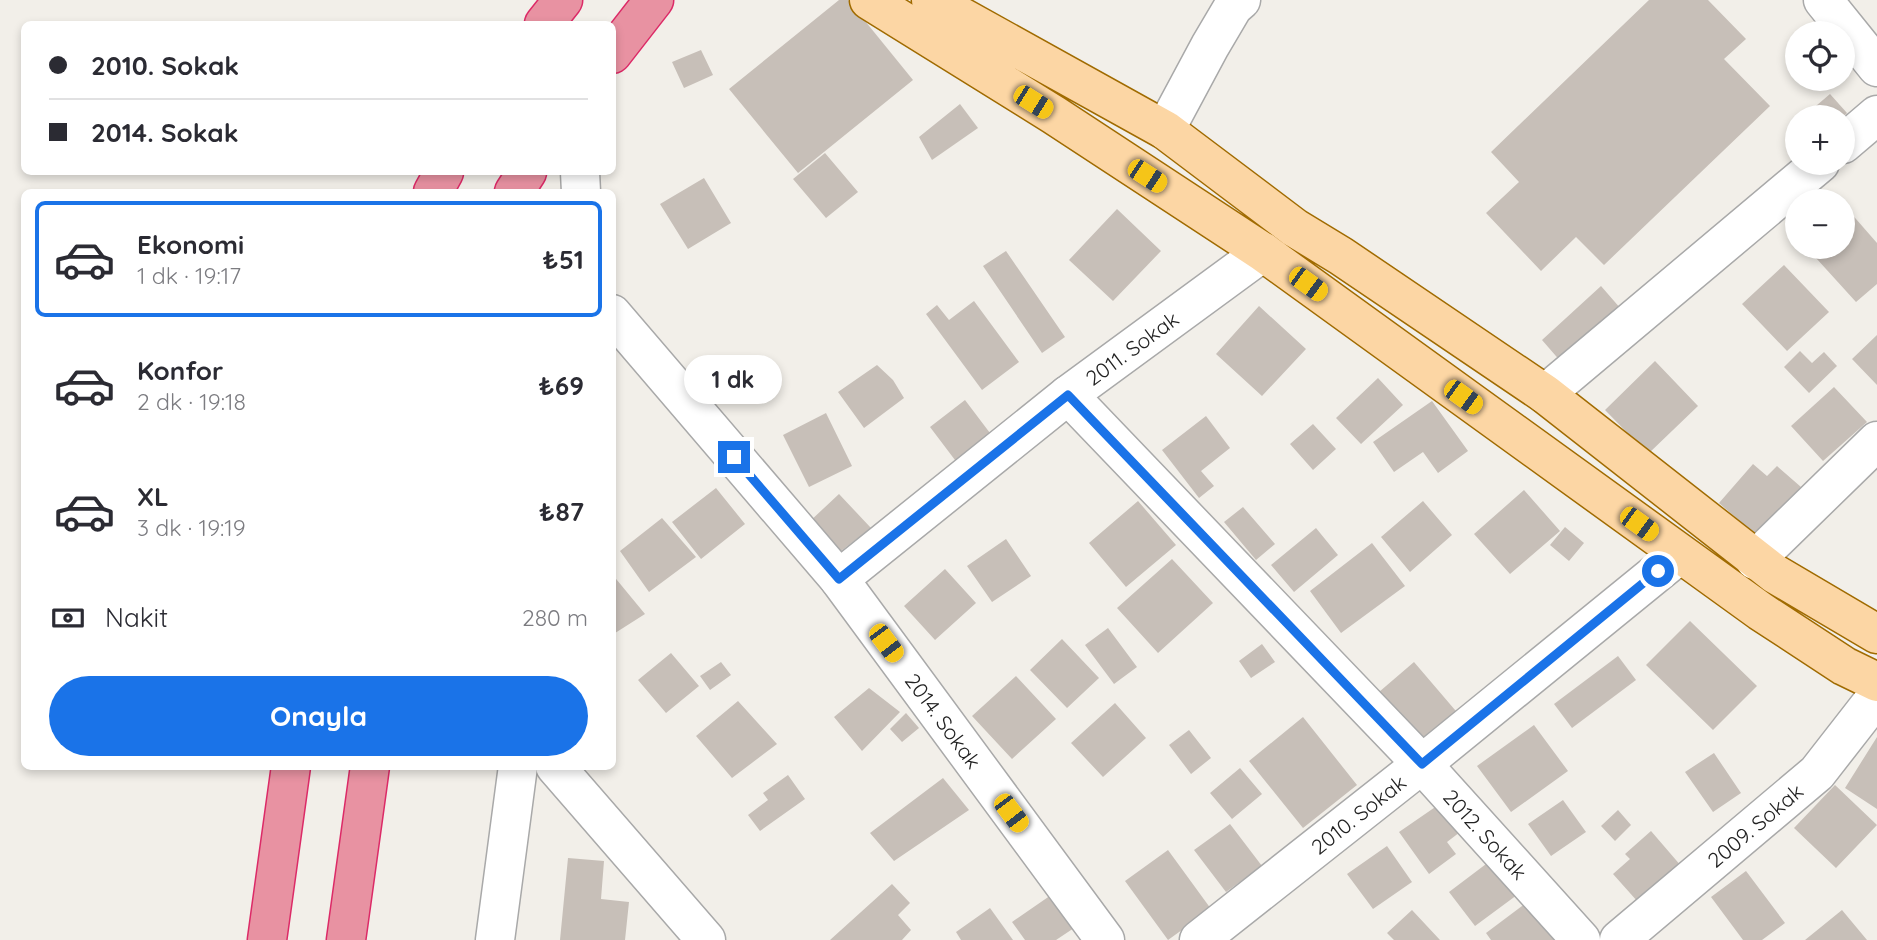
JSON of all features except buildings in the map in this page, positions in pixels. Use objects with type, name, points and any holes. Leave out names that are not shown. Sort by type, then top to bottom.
[{"type":"highway","points":[[546,21],[563,0]]},
{"type":"highway","points":[[616,49],[654,0]]},
{"type":"highway","points":[[267,940],[290,770]]},
{"type":"highway","points":[[346,940],[369,770]]},
{"type":"main road","points":[[869,0],[1054,115],[1263,252],[1760,611],[1844,666],[1877,682]]},
{"type":"main road","points":[[931,0],[1165,130],[1295,228],[1341,256],[1545,394],[1755,560],[1877,634]]},
{"type":"street","points":[[1165,130],[1233,6],[1241,0]]},
{"type":"street","points":[[1823,0],[1877,67]]},
{"type":"street","points":[[1855,134],[1877,115]]},
{"type":"street","points":[[1545,394],[1806,175]]},
{"type":"street","name":"2011. Sokak","points":[[839,579],[1068,395],[1263,252]]},
{"type":"street","name":"2014. Sokak","points":[[616,319],[839,579],[1105,940]]},
{"type":"street","name":"2012. Sokak","points":[[1068,395],[1422,764],[1581,940]]},
{"type":"street","points":[[1755,560],[1877,441]]},
{"type":"street","name":"2010. Sokak","points":[[1199,940],[1422,764],[1680,554]]},
{"type":"street","name":"2009. Sokak","points":[[1619,940],[1817,773],[1877,696]]},
{"type":"street","points":[[495,940],[517,770]]},
{"type":"street","points":[[558,770],[706,940]]},
{"type":"route","points":[[734,457],[839,579],[1068,395],[1422,764],[1658,571]]}]
